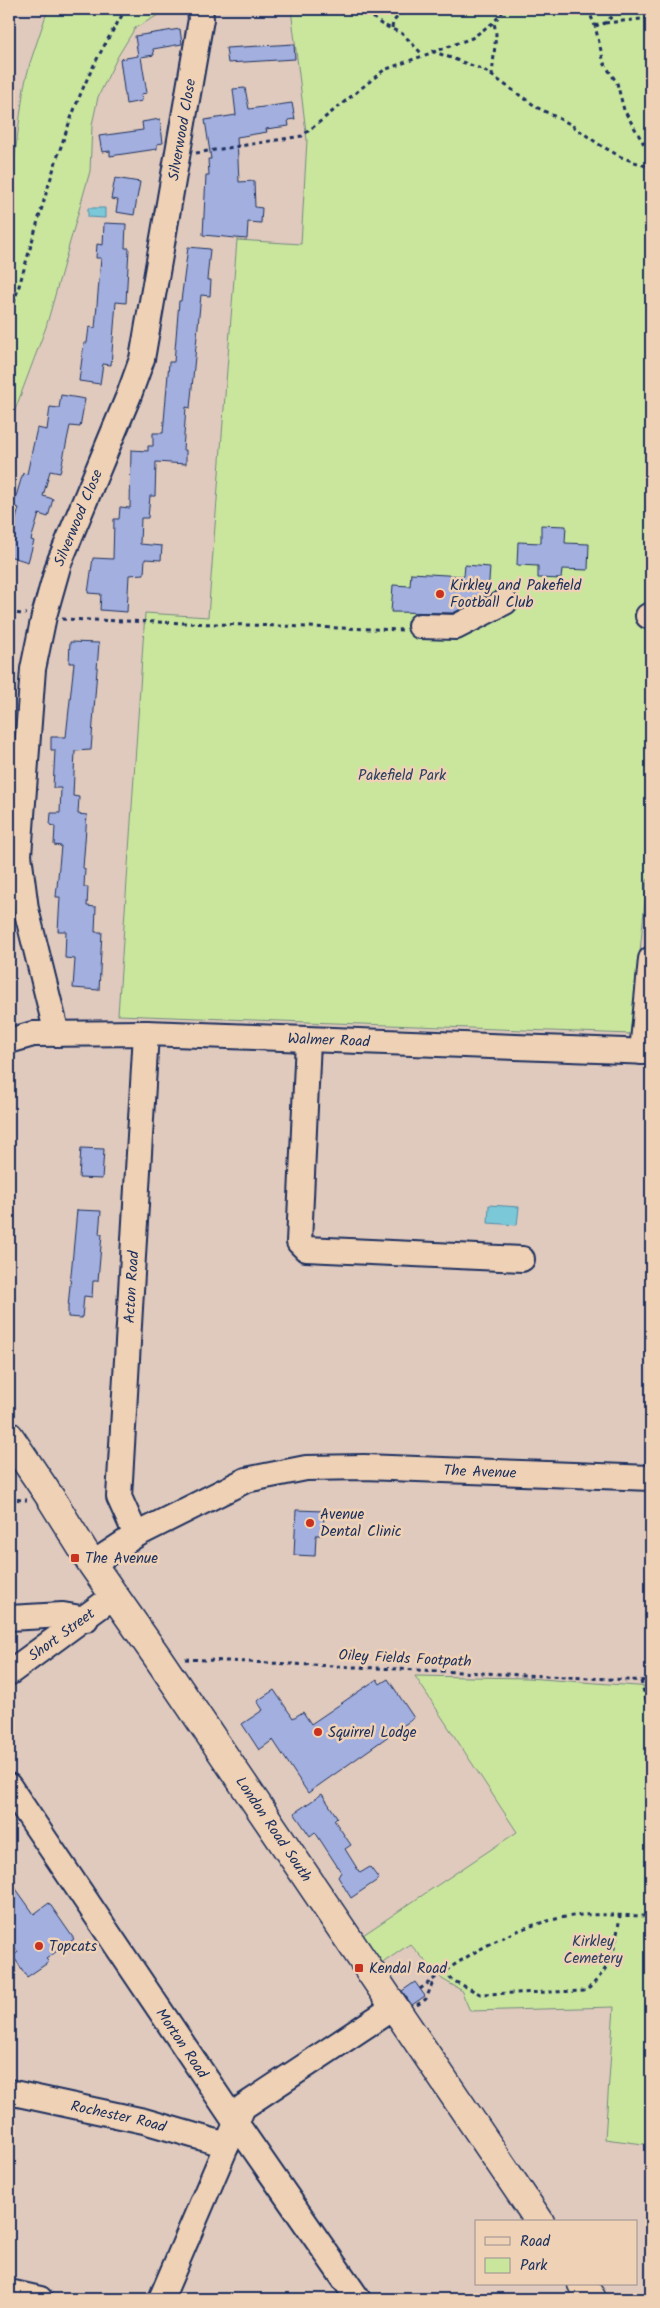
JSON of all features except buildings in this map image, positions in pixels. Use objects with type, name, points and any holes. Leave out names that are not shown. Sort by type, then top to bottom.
[{"type":"main road","name":"London Road South","points":[[9,1436],[92,1564],[158,1658],[539,2220]]},
{"type":"main road","points":[[583,2286],[592,2299]]},
{"type":"street","name":"Silverwood Close","points":[[57,1034],[26,910],[19,855],[33,669],[44,616],[59,563],[129,396],[142,359],[201,20],[200,9]]},
{"type":"street","points":[[409,628],[456,627],[505,602]]},
{"type":"street","points":[[647,1052],[651,959]]},
{"type":"street","name":"Walmer Road","points":[[9,1042],[33,1034],[146,1033],[647,1052]]},
{"type":"street","name":"Acton Road","points":[[136,1535],[119,1497],[146,1033]]},
{"type":"street","points":[[308,1040],[299,1242],[306,1249],[522,1258]]},
{"type":"street","name":"The Avenue","points":[[92,1564],[136,1535],[246,1480],[306,1468],[364,1466],[651,1478]]},
{"type":"street","name":"Short Street","points":[[9,1673],[86,1619],[114,1596]]},
{"type":"street","points":[[9,1618],[63,1615],[86,1619]]},
{"type":"street","name":"Morton Road","points":[[9,1786],[231,2134],[358,2299]]},
{"type":"street","points":[[161,2299],[243,2107],[394,2007]]},
{"type":"street","name":"Rochester Road","points":[[9,2092],[144,2121],[231,2134]]},
{"type":"street","points":[[9,2292],[40,2299]]},
{"type":"path","points":[[9,318],[58,156],[84,86],[126,9]]},
{"type":"path","points":[[371,9],[374,18],[403,34],[422,54]]},
{"type":"path","points":[[392,28],[393,22],[401,13],[401,9]]},
{"type":"path","points":[[178,156],[302,136],[384,70],[422,54],[472,38],[494,22],[505,9]]},
{"type":"path","points":[[588,9],[595,26],[604,63],[617,83],[624,110],[651,156]]},
{"type":"path","points":[[605,23],[620,9]]},
{"type":"path","points":[[595,26],[605,23],[651,18]]},
{"type":"path","points":[[492,76],[496,34],[494,22]]},
{"type":"path","points":[[432,51],[484,70],[538,108],[570,124],[600,145],[621,157],[651,168]]},
{"type":"path","points":[[9,613],[68,620],[409,628]]},
{"type":"path","name":"Oiley Fields Footpath","points":[[158,1658],[651,1681]]},
{"type":"path","points":[[641,1681],[651,1719]]},
{"type":"path","points":[[420,1989],[444,1971],[519,1929],[581,1916],[651,1916]]},
{"type":"path","points":[[444,1971],[452,1980],[480,1994],[586,1992],[604,1974],[615,1948],[620,1916]]},
{"type":"path","points":[[394,2007],[416,2006],[426,1999],[435,1978]]},
{"type":"green space","points":[[48,9],[169,9],[135,28],[118,56],[98,97],[92,125],[90,171],[46,327],[9,426],[9,199],[24,87]]},
{"type":"green space","name":"Pakefield Park","points":[[291,9],[651,9],[651,879],[647,880],[632,1034],[118,1015],[145,613],[208,617],[237,240],[301,244],[307,140]]},
{"type":"green space","name":"Kirkley Cemetery","points":[[415,1676],[527,1678],[651,1687],[651,2145],[605,2139],[614,2007],[470,2011],[461,1990],[442,1979],[410,1944],[381,1964],[363,1935],[517,1832]]},
{"type":"water","points":[[88,208],[105,208],[105,218],[88,217]]},
{"type":"water","points":[[489,1205],[519,1207],[517,1225],[488,1223]]},
{"type":"place","name":"Kirkley and Pakefield Football Club","points":[[440,594]]},
{"type":"place","name":"Avenue Dental Clinic","points":[[310,1523]]},
{"type":"place","name":"The Avenue","points":[[75,1558]]},
{"type":"place","name":"Squirrel Lodge","points":[[318,1732]]},
{"type":"place","name":"Topcats","points":[[39,1946]]},
{"type":"place","name":"Kendal Road","points":[[359,1968]]}]
